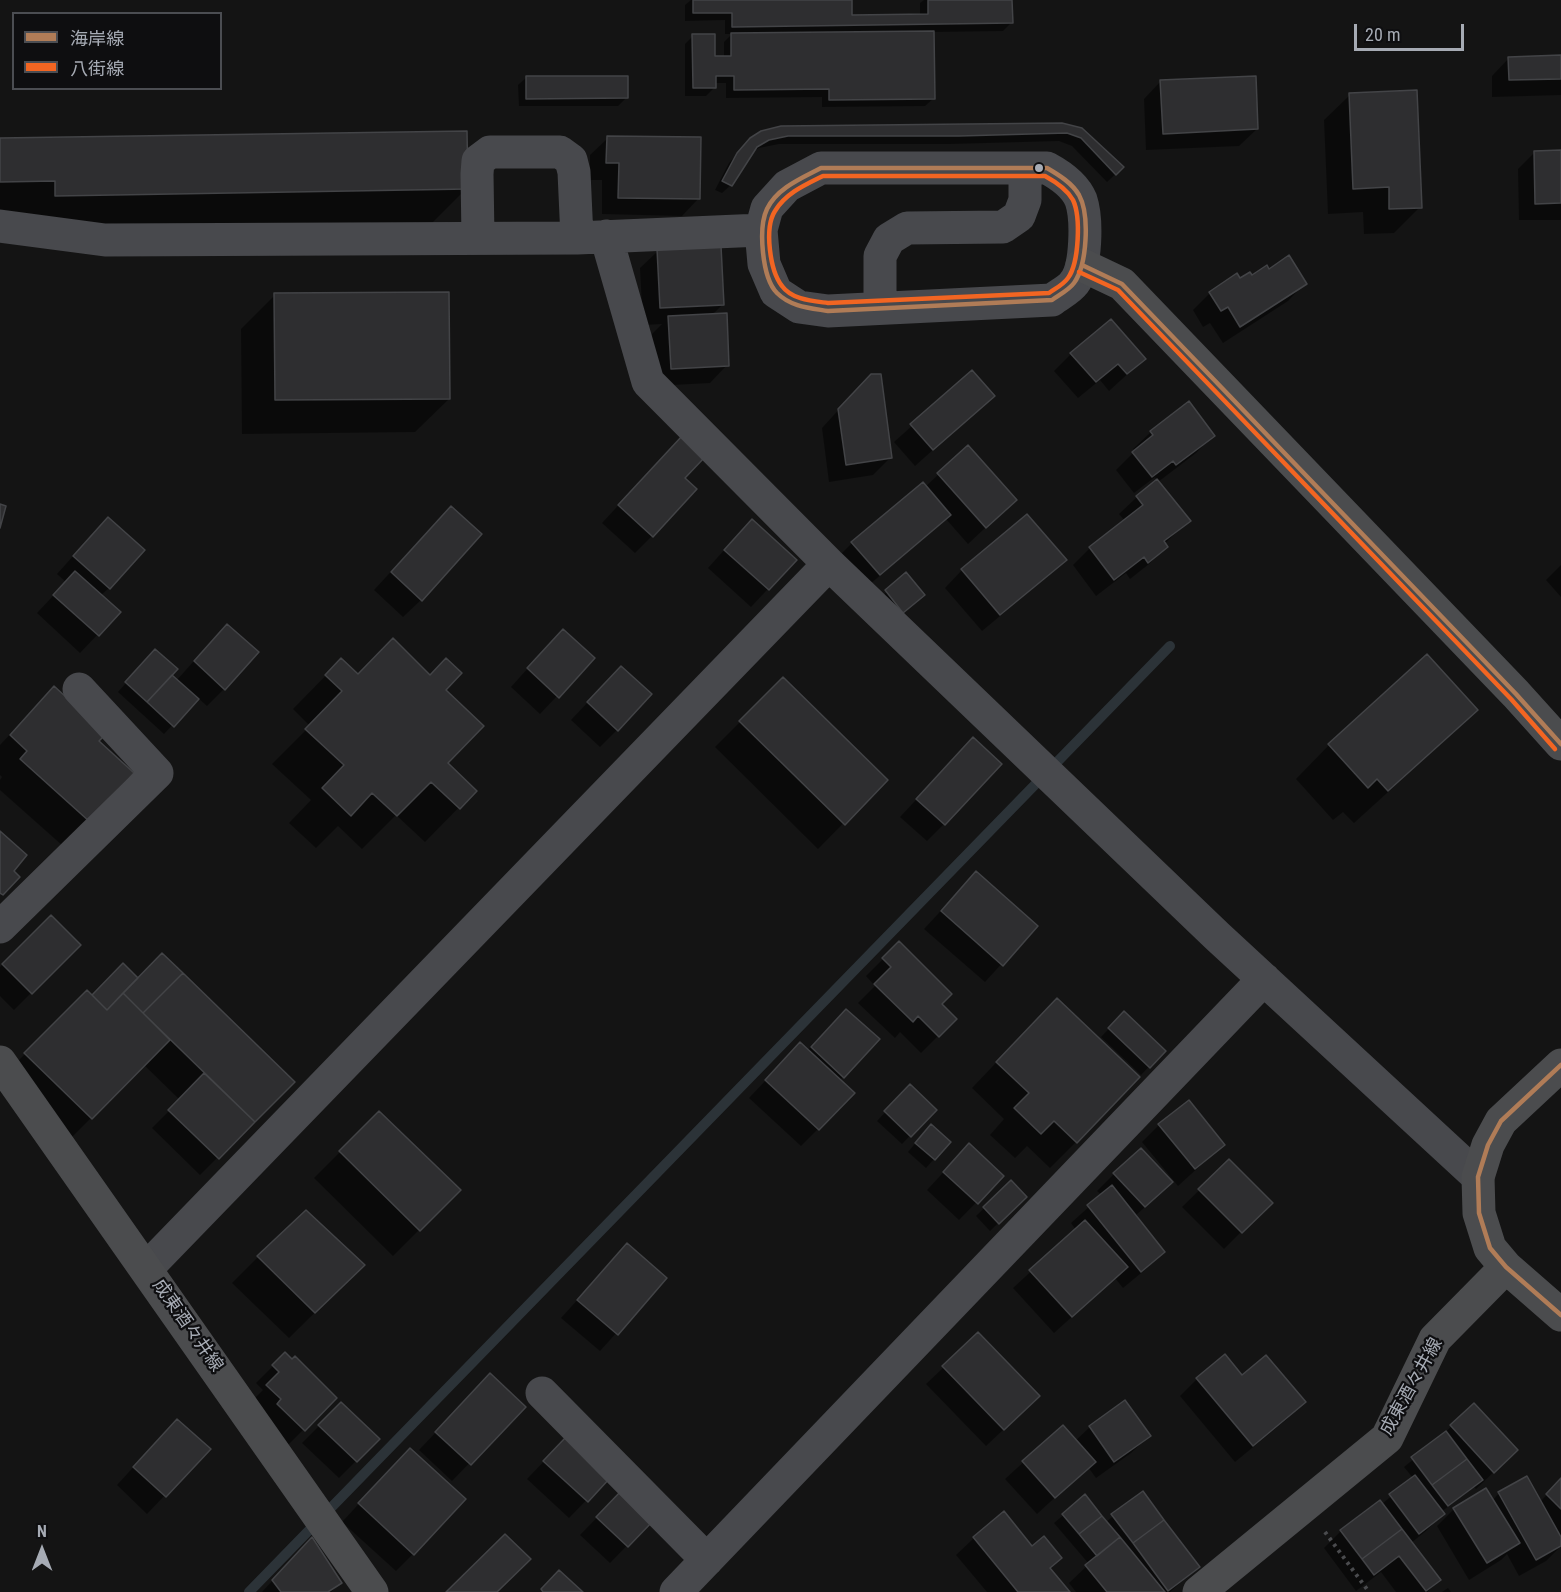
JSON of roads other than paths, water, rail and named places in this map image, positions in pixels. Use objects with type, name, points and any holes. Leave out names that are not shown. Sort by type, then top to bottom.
[{"type":"main road","points":[[1082,265],[1122,284],[1516,694],[1561,744]]},
{"type":"main road","name":"成東酒々井線","points":[[0,1062],[372,1592]]},
{"type":"main road","points":[[1561,1065],[1501,1121],[1488,1145],[1478,1177],[1479,1213],[1490,1248],[1506,1267],[1561,1315]]},
{"type":"main road","name":"成東酒々井線","points":[[1199,1592],[1387,1438],[1435,1339],[1506,1267]]},
{"type":"street","points":[[478,238],[478,161],[490,152],[560,152],[571,160],[592,237],[648,382],[829,564],[1264,980],[1478,1177]]},
{"type":"street","points":[[821,168],[1047,168],[1065,178],[1080,198],[1084,227],[1082,265],[1074,283],[1052,300],[828,312],[799,307],[776,291],[764,264],[761,230],[767,208],[787,186],[821,168]]},
{"type":"street","points":[[880,308],[880,256],[889,239],[907,228],[1003,227],[1019,216],[1024,200],[1025,168]]},
{"type":"street","points":[[0,226],[105,240],[592,237],[761,230]]},
{"type":"street","points":[[146,1269],[829,564]]},
{"type":"street","points":[[0,927],[157,772],[79,689]]},
{"type":"street","points":[[676,1592],[1264,980]]},
{"type":"street","points":[[542,1393],[707,1560]]},
{"type":"waterway","points":[[249,1592],[1170,646]]}]
